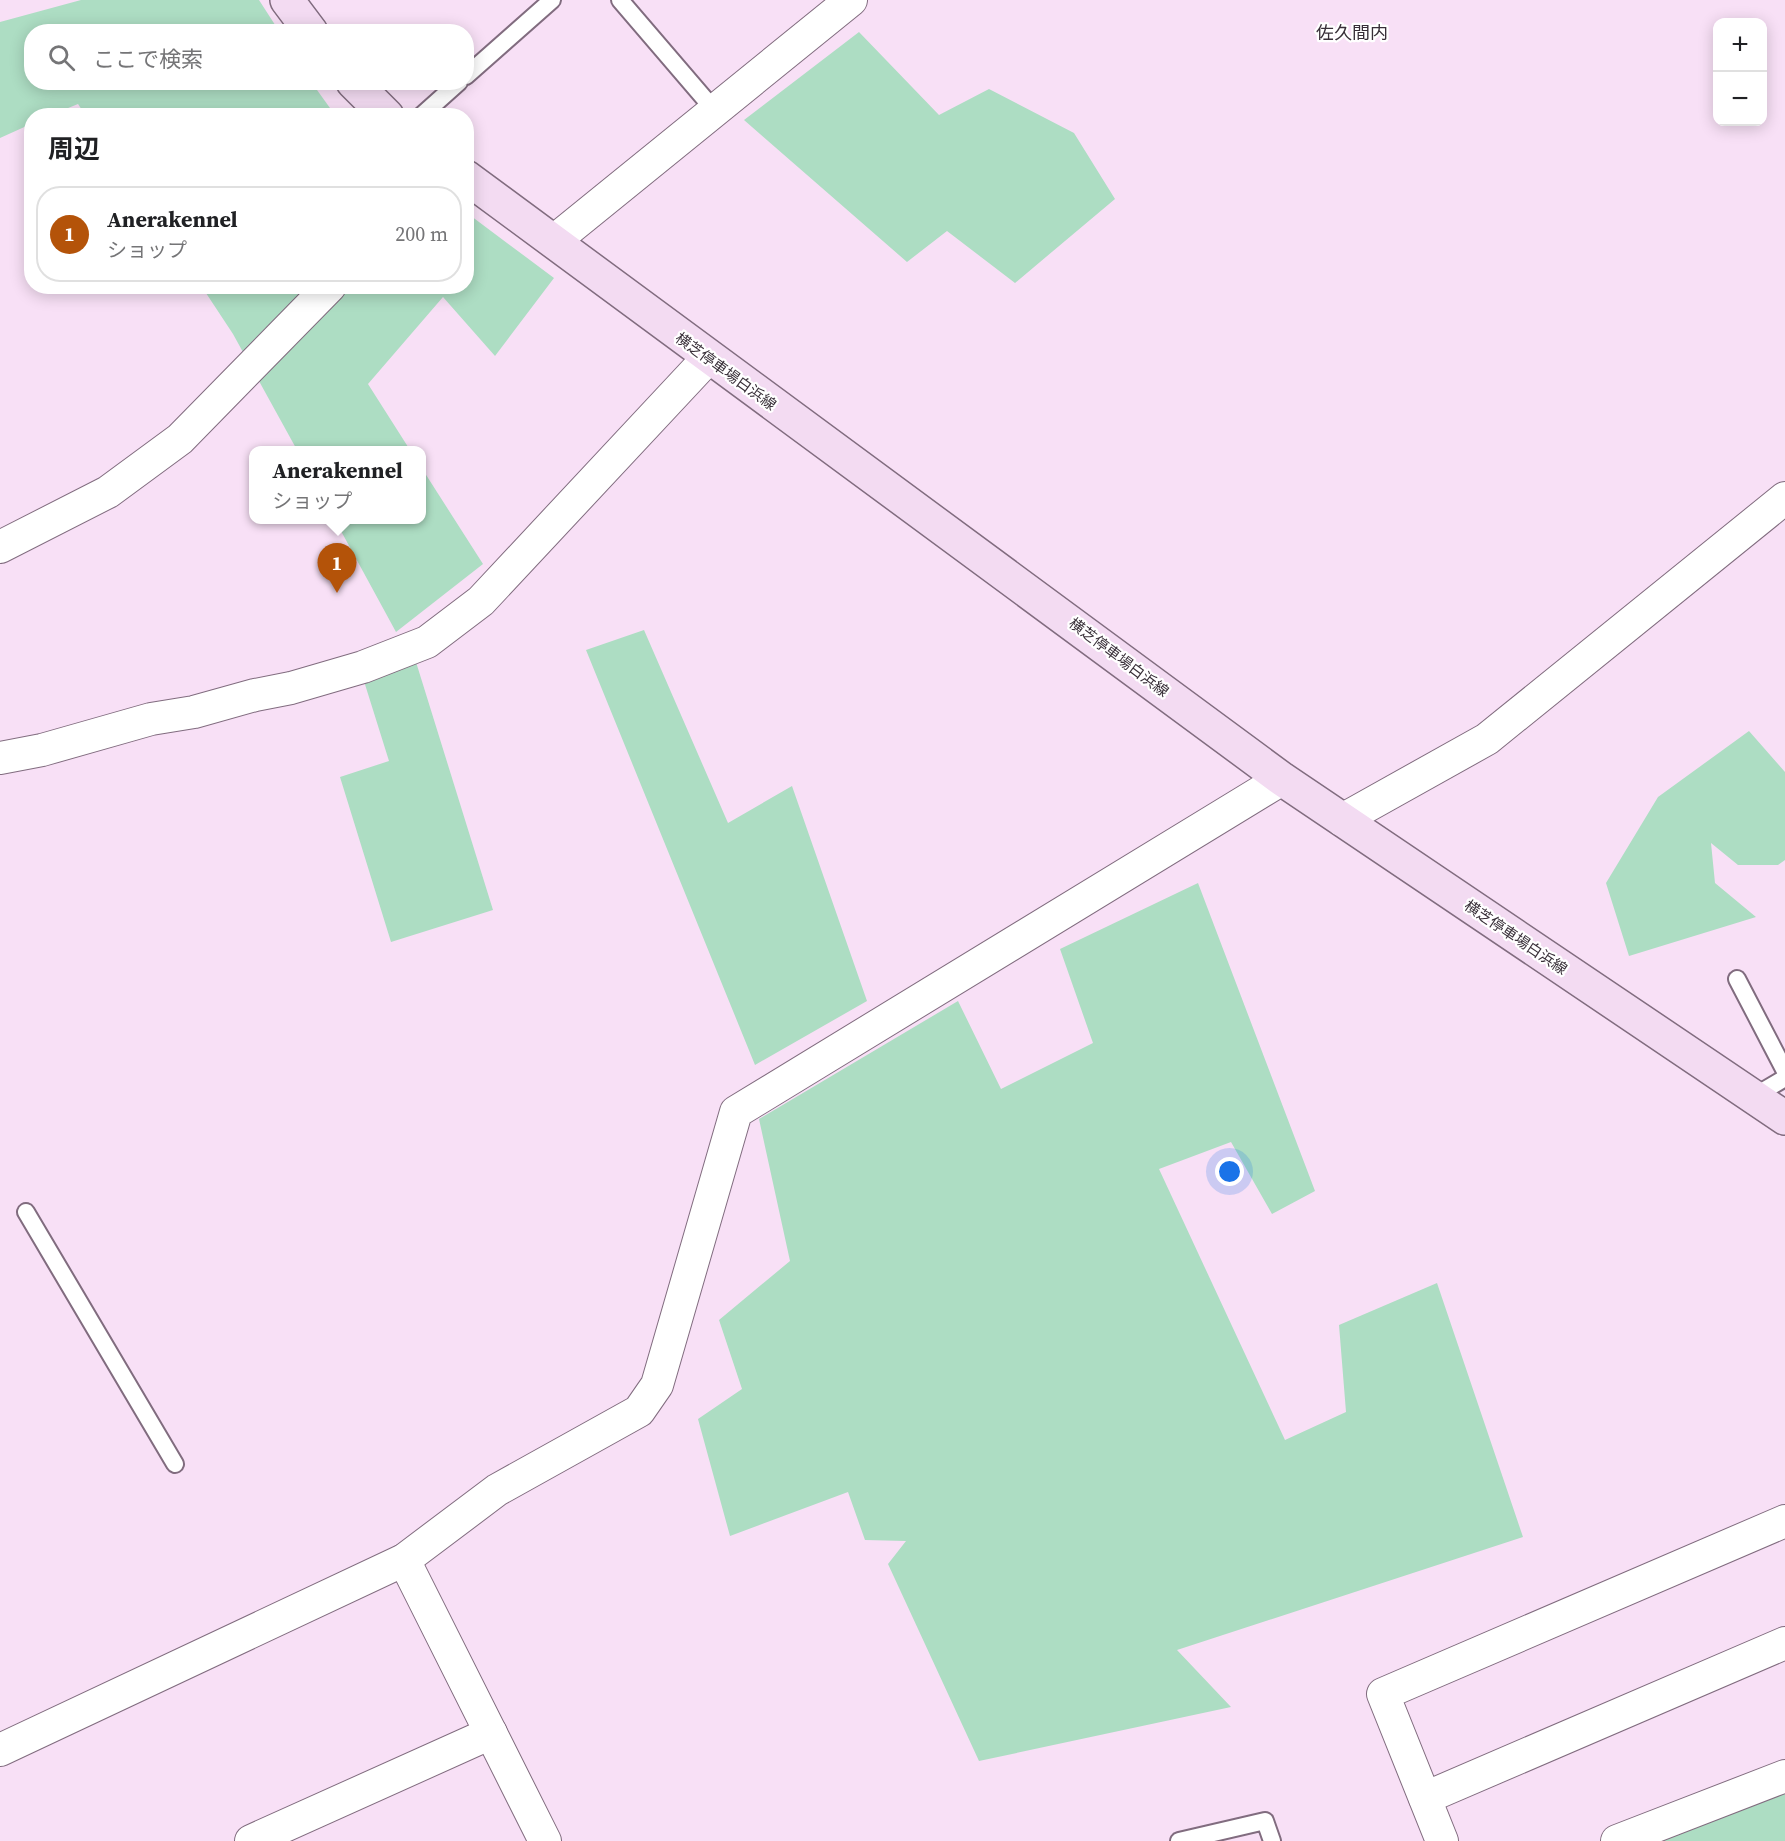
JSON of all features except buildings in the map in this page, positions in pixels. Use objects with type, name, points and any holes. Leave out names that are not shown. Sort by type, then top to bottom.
[{"type":"main road","points":[[287,0],[305,24]]},
{"type":"main road","points":[[361,90],[379,108]]},
{"type":"main road","name":"横芝停車場白浜線","points":[[474,183],[708,358],[1085,632],[1282,779],[1785,1118]]},
{"type":"street","points":[[554,241],[716,112],[851,0]]},
{"type":"street","points":[[0,547],[108,492],[180,440],[322,294]]},
{"type":"street","points":[[0,758],[42,750],[151,718],[194,712],[255,695],[291,688],[363,667],[427,642],[481,600],[708,358]]},
{"type":"street","points":[[1342,820],[1487,739],[1785,498]]},
{"type":"street","points":[[0,1750],[404,1560],[497,1490],[639,1411],[657,1385],[736,1112],[1282,779]]},
{"type":"street","points":[[1442,1841],[1383,1694],[1785,1521]]},
{"type":"street","points":[[404,1560],[545,1841]]},
{"type":"street","points":[[1425,1798],[1785,1643]]},
{"type":"street","points":[[251,1841],[491,1733]]},
{"type":"street","points":[[1617,1841],[1785,1776]]},
{"type":"lane","points":[[474,69],[552,0]]},
{"type":"lane","points":[[620,0],[716,112]]},
{"type":"lane","points":[[430,108],[450,90]]},
{"type":"lane","points":[[1737,979],[1785,1071]]},
{"type":"lane","points":[[1754,1097],[1785,1078]]},
{"type":"lane","points":[[26,1212],[175,1464]]},
{"type":"lane","points":[[1179,1841],[1265,1821],[1272,1841]]},
{"type":"green space","points":[[81,0],[259,0],[274,24],[24,24],[24,90],[317,90],[330,108],[81,108],[78,104],[68,108],[24,108],[24,127],[0,138],[0,22]]},
{"type":"green space","points":[[859,32],[939,115],[989,89],[1074,133],[1115,199],[1015,283],[947,231],[907,262],[744,120]]},
{"type":"green space","points":[[474,218],[554,278],[495,356],[443,297],[368,384],[407,446],[295,446],[233,334],[207,294],[474,294]]},
{"type":"green space","points":[[426,475],[483,564],[396,632],[337,524],[426,524]]},
{"type":"green space","points":[[644,630],[728,823],[792,786],[867,1001],[755,1065],[586,650]]},
{"type":"green space","points":[[416,662],[493,910],[391,942],[340,777],[389,761],[363,678]]},
{"type":"green space","points":[[1749,731],[1785,772],[1785,860],[1778,865],[1738,865],[1711,843],[1715,883],[1756,917],[1629,956],[1606,883],[1658,797]]},
{"type":"green space","points":[[1198,883],[1315,1191],[1272,1214],[1231,1142],[1159,1169],[1285,1440],[1346,1412],[1339,1325],[1437,1283],[1523,1537],[1177,1650],[1231,1707],[979,1761],[888,1564],[906,1541],[865,1540],[848,1492],[730,1536],[698,1419],[742,1389],[719,1320],[790,1261],[759,1119],[958,1001],[1001,1089],[1093,1043],[1060,949]]},
{"type":"green space","points":[[1785,1786],[1785,1841],[1647,1841]]},
{"type":"place","name":"Anerakennel","points":[[337,593]]},
{"type":"district","name":"佐久間内","points":[[1352,32]]}]
